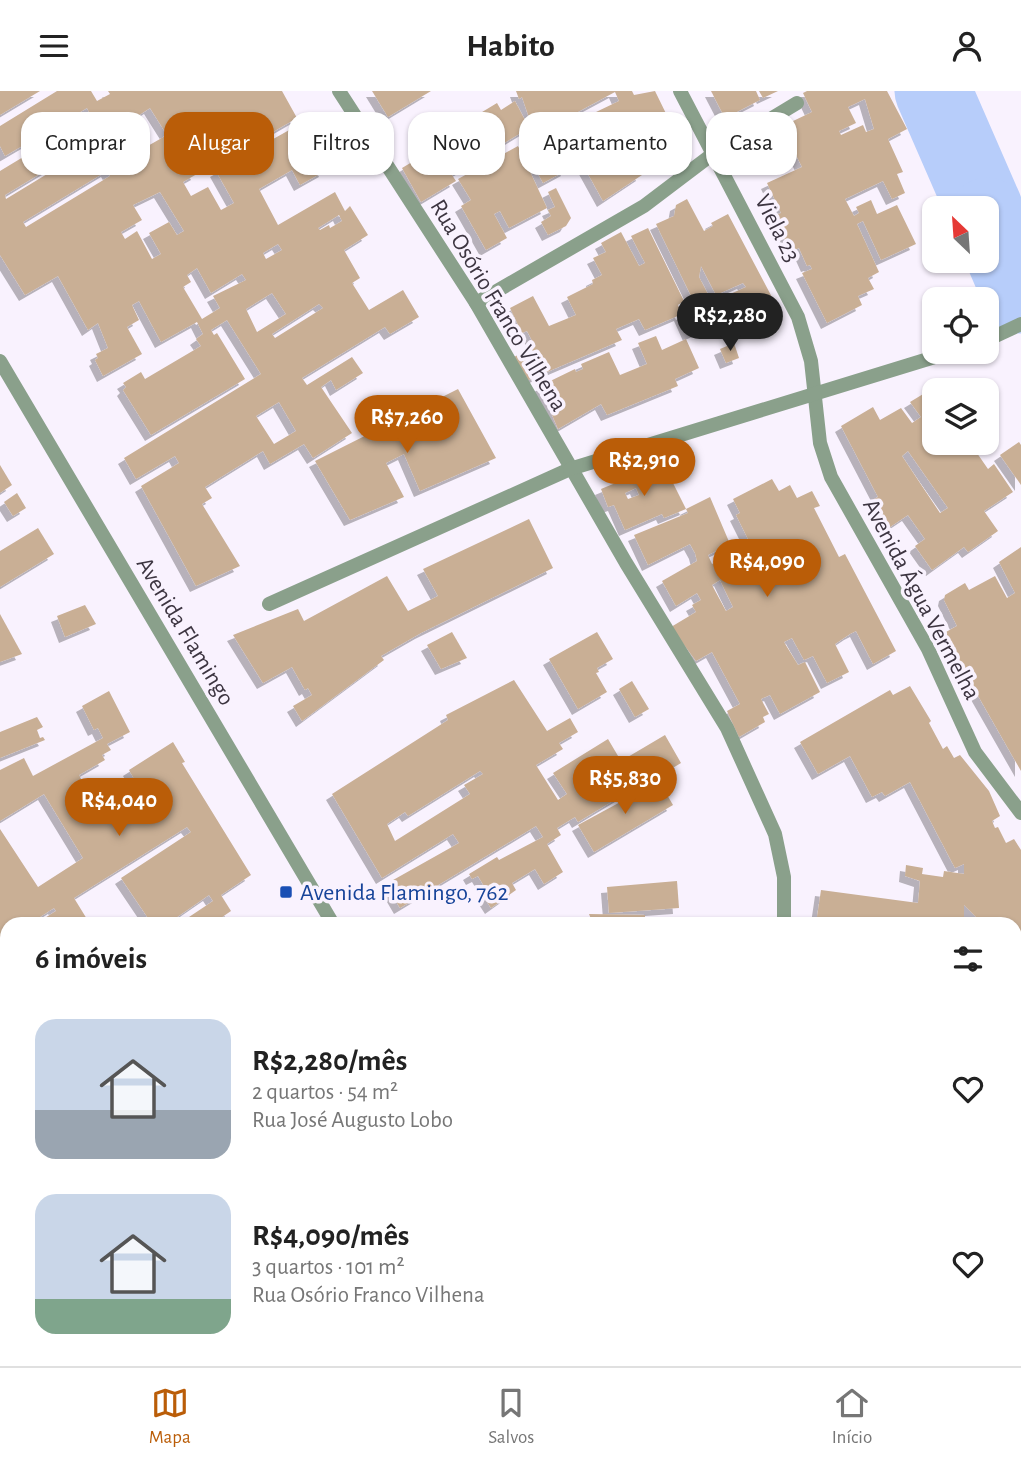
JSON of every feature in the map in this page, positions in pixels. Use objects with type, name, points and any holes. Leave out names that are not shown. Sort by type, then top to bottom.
[{"type":"street","name":"Rua Osório Franco Vilhena","points":[[339,91],[476,303],[570,469],[727,728],[775,834],[784,877],[784,917]]},
{"type":"street","name":"Viela 23","points":[[680,91],[706,138]]},
{"type":"street","points":[[782,112],[797,103]]},
{"type":"street","points":[[476,303],[644,206],[706,159]]},
{"type":"street","name":"Viela 23","points":[[725,175],[798,317],[811,361],[814,393]]},
{"type":"street","points":[[999,334],[1021,324]]},
{"type":"street","name":"Avenida Flamingo","points":[[0,361],[329,917]]},
{"type":"street","points":[[269,604],[570,469],[922,361]]},
{"type":"street","name":"Avenida Água Vermelha","points":[[814,393],[820,443],[831,477],[928,649],[975,752],[1021,813]]},
{"type":"building","points":[[0,91],[40,91],[0,115]]},
{"type":"building","points":[[57,91],[91,91],[97,101],[110,94],[108,91],[282,91],[294,112],[288,112],[288,123],[274,131],[274,112],[164,112],[164,130],[150,108],[144,112],[89,112],[87,108],[80,112],[23,112]]},
{"type":"building","points":[[372,91],[431,91],[394,113],[385,112]]},
{"type":"building","points":[[516,91],[632,91],[634,95],[655,91],[665,112],[596,112],[619,101],[615,92],[578,112],[527,112],[522,97],[519,99]]},
{"type":"building","points":[[711,91],[756,91],[760,100],[737,112],[722,112]]},
{"type":"building","points":[[759,91],[778,91],[763,98]]},
{"type":"building","points":[[807,91],[887,91],[907,129],[888,139],[903,172],[897,174],[905,193],[892,199],[883,181],[845,199],[854,216],[859,213],[856,207],[871,200],[877,214],[897,205],[916,244],[881,260],[863,221],[857,224],[879,272],[868,278],[874,289],[858,296],[862,305],[827,323],[802,273],[812,269],[810,265],[807,266],[799,248],[791,252],[773,216],[781,213],[767,183],[784,175],[797,175],[797,169],[802,167],[797,157],[797,119],[812,112],[803,93]],"holes":[[[865,99],[874,129],[866,132],[863,125],[841,135],[839,131],[856,123],[848,107]]]},
{"type":"building","points":[[515,101],[521,112],[519,134],[505,143],[505,112],[482,112],[497,103],[501,110]]},
{"type":"building","points":[[21,113],[21,147],[5,156],[0,146],[0,126]]},
{"type":"building","points":[[288,131],[288,172],[259,189],[278,225],[335,192],[345,211],[350,206],[368,235],[344,250],[360,278],[352,283],[369,310],[403,290],[419,317],[390,334],[385,327],[302,378],[307,385],[352,357],[363,373],[336,390],[331,380],[321,387],[352,433],[313,458],[304,444],[270,464],[263,451],[205,487],[212,498],[202,504],[240,566],[196,586],[141,486],[179,463],[175,456],[136,479],[124,458],[261,374],[227,320],[211,330],[214,335],[217,333],[245,379],[151,435],[123,390],[126,387],[123,383],[141,372],[145,379],[201,346],[196,339],[203,334],[197,322],[161,342],[139,301],[132,305],[139,320],[127,327],[142,354],[103,376],[95,360],[98,358],[96,354],[108,348],[98,323],[88,330],[58,276],[25,295],[0,255],[0,171],[21,158],[21,175],[38,175],[5,195],[6,199],[45,175],[100,175],[23,222],[26,227],[109,175],[150,175],[150,145],[164,137],[164,175],[195,175],[183,182],[191,196],[208,187],[221,210],[234,203],[218,175],[274,175],[274,139]],"holes":[[[160,192],[184,231],[177,235],[169,222],[149,233],[161,254],[152,259],[137,231],[125,239],[121,232],[142,220],[133,205]],[[339,215],[342,221],[320,230],[318,228]],[[278,244],[282,250],[266,259],[263,253]],[[197,268],[211,293],[242,274],[246,280],[213,296],[220,308],[202,319],[183,287],[191,282],[187,275]],[[272,293],[286,314],[257,332],[246,309]],[[319,304],[323,308],[275,338],[272,334]],[[279,402],[296,431],[274,444],[256,416]]]},
{"type":"building","points":[[518,146],[519,175],[532,175],[547,208],[509,228],[500,211],[494,214],[507,238],[486,250],[461,206],[471,200],[458,179],[465,175],[505,175],[505,153]]},
{"type":"building","points":[[408,164],[408,175],[452,175],[456,181],[421,202],[402,168]]},
{"type":"building","points":[[295,175],[318,175],[300,185]]},
{"type":"building","points":[[539,175],[558,175],[543,183]]},
{"type":"building","points":[[589,175],[642,175],[603,201]]},
{"type":"building","points":[[556,188],[571,218],[566,226],[548,235],[541,222],[551,216],[548,210],[555,207],[548,192]]},
{"type":"building","points":[[687,199],[704,231],[713,226],[711,223],[728,214],[774,301],[744,314],[742,311],[689,335],[680,315],[645,330],[639,319],[616,329],[622,340],[526,381],[514,357],[535,346],[527,331],[522,333],[510,308],[533,296],[549,326],[576,315],[567,297],[593,284],[592,280],[602,275],[593,258],[606,252],[601,243],[621,232],[639,266],[645,263],[631,236],[648,228],[684,301],[678,305],[682,314],[697,308],[656,224],[674,216],[676,205]],"holes":[[[701,266],[716,295],[743,283],[746,287],[712,302],[699,277]]]},
{"type":"building","points":[[656,336],[662,350],[686,339],[699,368],[675,379],[678,386],[607,415],[601,404],[558,429],[540,386],[575,369],[576,372],[583,369],[581,364],[609,352],[620,375],[647,364],[638,343]]},
{"type":"building","points":[[734,343],[739,358],[726,363],[720,349]]},
{"type":"building","points":[[458,389],[496,458],[420,491],[404,454],[386,463],[404,497],[350,520],[315,461]]},
{"type":"building","points":[[922,395],[922,455],[978,455],[988,469],[994,464],[1013,492],[984,511],[998,531],[968,552],[964,547],[932,570],[915,546],[925,539],[908,515],[887,529],[873,500],[878,497],[841,426],[873,407],[880,420],[901,408],[912,423],[921,417],[910,402]],"holes":[[[908,451],[948,508],[940,513],[902,456]]]},
{"type":"building","points":[[1019,442],[1021,445],[1021,485],[1000,455]]},
{"type":"building","points":[[0,465],[12,485],[0,493]]},
{"type":"building","points":[[666,469],[686,509],[664,518],[662,514],[625,530],[614,505],[608,507],[601,489],[642,472],[646,480]],"holes":[[[636,488],[639,495],[628,499],[625,493]]]},
{"type":"building","points":[[772,479],[779,491],[790,485],[797,498],[812,491],[820,506],[814,508],[839,557],[845,554],[896,651],[873,664],[856,631],[835,644],[849,672],[827,683],[813,656],[804,660],[792,638],[784,642],[798,665],[805,662],[820,692],[780,714],[770,695],[761,699],[769,714],[763,717],[765,722],[739,737],[727,711],[740,704],[712,652],[696,661],[671,627],[696,612],[692,605],[701,600],[697,593],[676,606],[662,581],[697,561],[695,553],[690,544],[648,565],[634,535],[688,513],[686,509],[710,497],[730,544],[708,555],[712,564],[743,548],[751,565],[759,561],[736,515],[740,513],[733,499]],"holes":[[[720,580],[733,607],[726,611],[712,585]]]},
{"type":"building","points":[[17,493],[26,508],[13,516],[4,502]]},
{"type":"building","points":[[529,519],[553,568],[421,633],[381,656],[384,660],[302,721],[293,706],[312,695],[308,688],[305,690],[292,667],[263,683],[233,635],[298,609],[304,621],[387,576],[408,611],[438,596],[423,569]]},
{"type":"building","points":[[38,528],[54,554],[0,587],[0,551]]},
{"type":"building","points":[[1021,547],[1021,771],[944,636],[944,633],[957,626],[944,600],[945,595],[965,583],[969,590],[995,576],[1007,598],[1015,593],[999,562]]},
{"type":"building","points":[[85,605],[96,624],[65,637],[57,616]]},
{"type":"building","points":[[0,614],[22,654],[0,662]]},
{"type":"building","points":[[452,632],[467,658],[441,669],[427,645]]},
{"type":"building","points":[[597,632],[613,659],[597,668],[599,672],[596,673],[607,692],[578,709],[549,659]]},
{"type":"building","points":[[514,680],[547,731],[570,718],[578,732],[559,743],[563,749],[536,765],[558,800],[567,794],[553,773],[608,739],[621,761],[665,735],[681,763],[656,778],[654,776],[578,822],[575,817],[557,828],[561,835],[547,844],[563,872],[544,884],[535,869],[512,883],[516,890],[491,908],[482,894],[487,891],[478,876],[472,879],[469,874],[497,857],[499,860],[543,837],[536,826],[400,908],[386,884],[459,843],[453,834],[382,878],[332,794],[448,720],[446,715]],"holes":[[[480,771],[483,774],[464,785],[470,794],[395,841],[387,824],[405,812],[408,816]]]},
{"type":"building","points":[[632,681],[649,709],[635,717],[619,689]]},
{"type":"building","points":[[910,686],[931,721],[929,723],[943,749],[947,746],[954,758],[960,755],[989,791],[1000,816],[992,821],[995,828],[998,827],[1006,843],[1014,839],[1021,850],[1021,917],[976,917],[964,905],[964,917],[817,917],[821,890],[918,903],[920,881],[905,876],[906,865],[923,868],[922,874],[943,877],[944,871],[964,874],[964,864],[955,868],[910,782],[885,796],[882,792],[872,797],[850,756],[818,774],[800,742],[890,690],[893,695]]},
{"type":"building","points":[[109,691],[130,732],[107,744],[111,750],[102,755],[105,760],[79,775],[97,810],[137,784],[129,770],[173,742],[185,762],[182,763],[251,875],[221,895],[231,911],[222,917],[189,917],[213,901],[209,895],[177,917],[147,917],[121,878],[191,832],[187,827],[74,898],[86,917],[46,917],[56,911],[54,908],[40,917],[0,917],[0,829],[38,887],[83,858],[44,794],[0,821],[0,770],[24,758],[33,776],[103,738],[98,728],[94,730],[82,706]]},
{"type":"building","points":[[37,717],[43,727],[37,730],[40,738],[45,740],[0,758],[0,732]]},
{"type":"building","points":[[659,781],[673,805],[594,852],[578,825]]},
{"type":"building","points":[[677,881],[679,908],[609,913],[607,887]]},
{"type":"building","points":[[589,914],[645,915],[645,917],[590,917]]},
{"type":"waterway","points":[[933,91],[979,196]]},
{"type":"waterway","points":[[999,244],[1021,295]]},
{"type":"place","name":"Avenida Flamingo, 762","points":[[286,892]]}]
